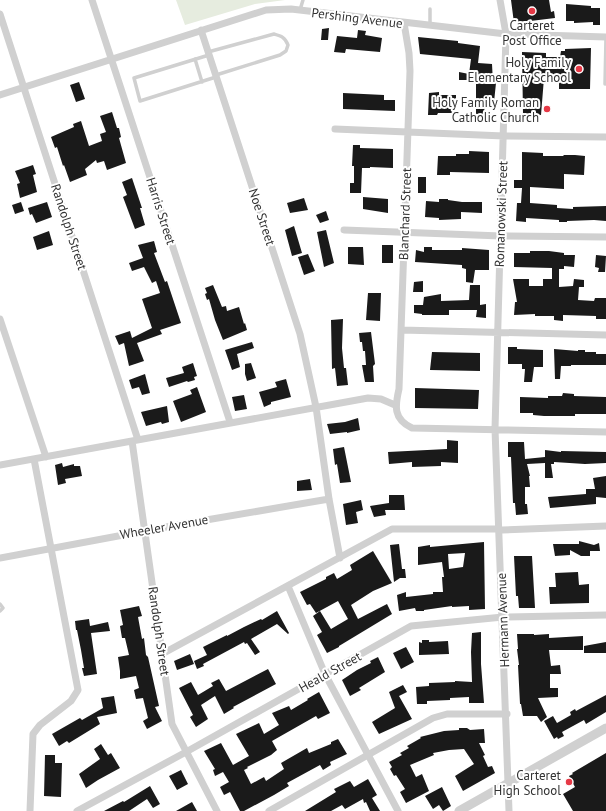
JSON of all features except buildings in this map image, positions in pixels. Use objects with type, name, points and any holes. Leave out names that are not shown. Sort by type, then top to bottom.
[{"type":"street","name":"Harris Street","points":[[92,0],[230,422]]},
{"type":"street","name":"Romanowski Street","points":[[496,429],[497,333],[506,34],[500,0]]},
{"type":"street","name":"Pershing Avenue","points":[[0,95],[111,58],[266,10],[291,9],[506,34],[606,37]]},
{"type":"street","name":"Randolph Street","points":[[0,14],[135,440],[145,531],[172,724],[217,811]]},
{"type":"street","name":"Blanchard Street","points":[[395,405],[399,389],[410,71],[409,53],[404,23]]},
{"type":"street","name":"Noe Street","points":[[201,30],[288,293],[304,351],[316,407],[329,499],[340,558]]},
{"type":"street","points":[[335,129],[504,136],[606,136]]},
{"type":"street","points":[[344,230],[501,236],[606,237]]},
{"type":"street","points":[[0,319],[46,457]]},
{"type":"street","points":[[401,330],[606,335]]},
{"type":"street","points":[[0,464],[46,457],[230,422],[368,398],[381,399],[395,405],[399,420],[412,428],[606,432]]},
{"type":"street","name":"Hermann Avenue","points":[[496,429],[509,811]]},
{"type":"street","points":[[30,811],[34,734],[40,725],[71,701],[78,690],[34,459]]},
{"type":"street","name":"Wheeler Avenue","points":[[0,558],[329,499]]},
{"type":"street","points":[[162,654],[392,529],[502,530],[606,526]]},
{"type":"street","points":[[288,586],[325,674],[398,811]]},
{"type":"street","name":"Heald Street","points":[[77,811],[186,752],[411,626],[503,617],[606,615]]},
{"type":"street","points":[[269,811],[433,718],[447,714],[506,714]]},
{"type":"street","points":[[459,811],[606,728]]},
{"type":"lane","points":[[300,11],[303,0]]},
{"type":"lane","points":[[430,9],[430,26]]},
{"type":"lane","points":[[274,34],[281,35],[286,39],[288,45],[286,51],[280,55],[215,76],[202,82],[140,101],[134,78],[208,54],[274,34]]},
{"type":"lane","points":[[605,84],[606,37]]},
{"type":"lane","points":[[195,59],[202,82]]},
{"type":"lane","points":[[0,604],[3,608],[0,610]]},
{"type":"shaded area","points":[[176,0],[285,0],[255,4],[185,25]]},
{"type":"place","name":"Carteret Post Office","points":[[532,11]]},
{"type":"place","name":"Holy Family Elementary School","points":[[579,69]]},
{"type":"place","name":"Holy Family Roman Catholic Church","points":[[547,109]]},
{"type":"place","name":"Carteret High School","points":[[569,782]]}]
